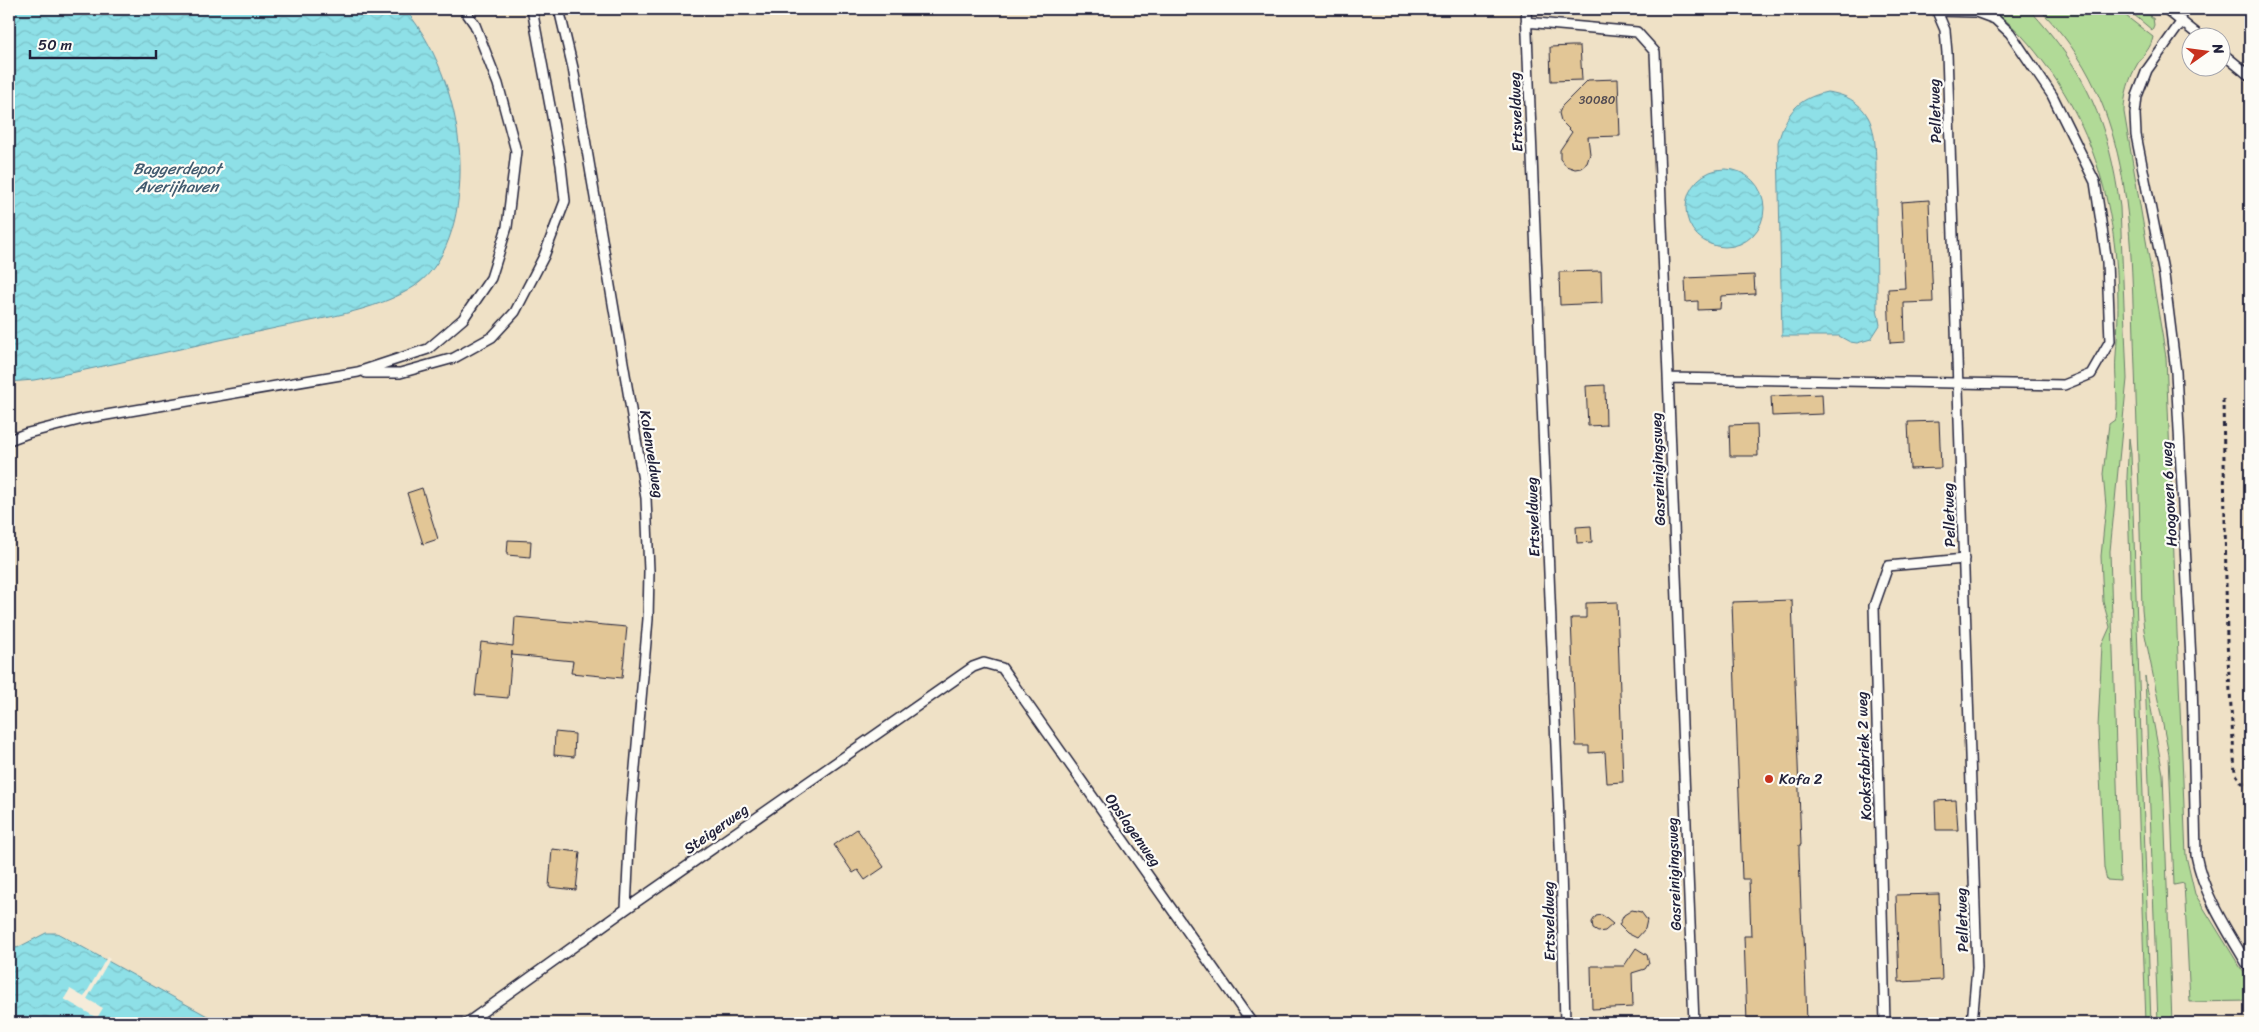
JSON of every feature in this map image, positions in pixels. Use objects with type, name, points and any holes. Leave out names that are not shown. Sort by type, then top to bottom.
[{"type":"lane","points":[[9,440],[28,433],[83,419],[358,372],[428,349],[463,319],[491,278],[507,227],[516,151],[498,84],[475,25],[464,9]]},
{"type":"lane","points":[[358,372],[400,373],[454,358],[492,337],[515,312],[544,256],[565,201],[561,165],[532,9]]},
{"type":"lane","name":"Kolenveldweg","points":[[559,9],[573,68],[646,498],[649,572],[648,619],[630,825],[626,909]]},
{"type":"lane","name":"Ertsveldweg","points":[[1526,9],[1561,858],[1565,1023]]},
{"type":"lane","points":[[2166,9],[2190,28]]},
{"type":"lane","points":[[1668,378],[2064,385],[2091,374],[2110,341],[2107,262],[2095,182],[2052,95],[2010,33],[1995,19],[1976,12],[1937,10]]},
{"type":"lane","name":"Pelletweg","points":[[1937,10],[1945,30],[1947,53],[1977,968],[1972,1023]]},
{"type":"lane","name":"Hoogoven 6 weg","points":[[2182,21],[2147,70],[2137,96],[2136,135],[2164,276],[2175,362],[2192,679],[2196,855],[2200,876],[2211,902],[2250,969]]},
{"type":"lane","name":"Gasreinigingsweg","points":[[1526,22],[1637,32],[1655,52],[1694,1023]]},
{"type":"lane","points":[[2232,61],[2250,76]]},
{"type":"lane","name":"Kooksfabriek 2 weg","points":[[1885,1023],[1874,606],[1888,566],[1964,559]]},
{"type":"lane","name":"Steigerweg","points":[[467,1023],[626,909],[973,667],[984,663]]},
{"type":"lane","name":"Opslagenweg","points":[[984,663],[1002,668],[1252,1023]]},
{"type":"path","points":[[2224,399],[2227,642],[2235,773],[2242,783],[2250,783]]},
{"type":"shaded area","points":[[9,9],[2250,9],[2250,1023],[48,1023],[9,988]]},
{"type":"green space","points":[[1990,9],[2029,9],[2066,54],[2092,100],[2101,124],[2109,150],[2120,207],[2127,379],[2110,551],[2120,881],[2107,880],[2104,868],[2098,727],[2102,645],[2110,627],[2103,601],[2101,556],[2106,506],[2103,474],[2109,424],[2116,419],[2117,411],[2116,363],[2118,317],[2114,242],[2108,205],[2098,169],[2085,134],[2069,101],[2029,43],[2007,21]]},
{"type":"green space","points":[[2039,9],[2117,9],[2153,37],[2149,48],[2132,75],[2126,93],[2124,112],[2166,357],[2186,856],[2195,894],[2250,983],[2249,1001],[2190,1002],[2184,883],[2174,885],[2169,755],[2144,630],[2142,610],[2132,272],[2129,224],[2122,177],[2112,131],[2095,88],[2071,47]]},
{"type":"green space","points":[[2127,9],[2148,9],[2151,18],[2153,18],[2154,25],[2152,30]]},
{"type":"green space","points":[[2129,438],[2151,1023],[2146,1023],[2127,477]]},
{"type":"green space","points":[[2145,676],[2163,774],[2172,1023],[2158,1023]]},
{"type":"water","name":"Baggerdepot Averijhaven","points":[[9,9],[405,9],[428,43],[445,81],[456,122],[459,143],[460,179],[456,214],[446,247],[438,262],[428,275],[415,286],[399,295],[345,314],[71,373],[34,380],[9,382]]},
{"type":"water","points":[[1827,92],[1845,97],[1856,103],[1868,117],[1874,135],[1877,308],[1880,325],[1871,339],[1857,343],[1850,342],[1839,336],[1782,336],[1778,142],[1785,123],[1794,109],[1800,103]]},
{"type":"water","points":[[1725,169],[1740,172],[1753,180],[1761,193],[1764,208],[1761,223],[1753,236],[1740,244],[1725,247],[1710,244],[1697,236],[1689,223],[1686,208],[1689,193],[1697,180],[1710,172]]},
{"type":"water","points":[[46,933],[57,933],[220,1023],[9,1023],[9,945],[17,948]]},
{"type":"pier","points":[[107,957],[110,959],[87,999],[103,1008],[97,1018],[64,999],[70,989],[84,997]]},
{"type":"building","points":[[1580,46],[1582,80],[1551,81],[1550,47]]},
{"type":"building","points":[[1618,79],[1620,136],[1588,137],[1590,154],[1587,163],[1581,168],[1575,169],[1566,166],[1560,159],[1560,150],[1572,132],[1561,121],[1559,113],[1562,106],[1588,80]]},
{"type":"building","points":[[1929,200],[1933,302],[1904,303],[1905,342],[1890,343],[1888,289],[1905,288],[1901,202]]},
{"type":"building","points":[[1601,271],[1602,303],[1560,305],[1559,272]]},
{"type":"building","points":[[1754,275],[1755,294],[1721,296],[1720,309],[1698,310],[1698,301],[1686,302],[1685,278]]},
{"type":"building","points":[[1605,385],[1606,425],[1588,426],[1586,386]]},
{"type":"building","points":[[1822,394],[1823,414],[1772,416],[1771,396]]},
{"type":"building","points":[[1939,421],[1941,468],[1910,469],[1908,422]]},
{"type":"building","points":[[1757,424],[1758,456],[1730,456],[1729,425]]},
{"type":"building","points":[[422,488],[438,539],[423,544],[407,493]]},
{"type":"building","points":[[1591,526],[1592,542],[1577,543],[1576,527]]},
{"type":"building","points":[[508,540],[531,541],[530,557],[507,555]]},
{"type":"building","name":"Kofa 2","points":[[1792,600],[1801,845],[1799,845],[1799,853],[1807,1023],[1747,1023],[1744,936],[1751,936],[1749,879],[1742,879],[1732,602]]},
{"type":"building","points":[[1617,602],[1623,782],[1607,783],[1605,752],[1589,753],[1589,746],[1576,746],[1571,618],[1586,618],[1586,603]]},
{"type":"building","points":[[515,617],[627,627],[622,678],[571,673],[573,661],[512,655],[512,651],[508,698],[475,695],[481,642],[513,646]]},
{"type":"building","points":[[555,732],[575,734],[574,757],[554,755]]},
{"type":"building","points":[[1956,800],[1958,830],[1936,830],[1935,801]]},
{"type":"building","points":[[857,829],[884,867],[865,880],[858,870],[853,873],[834,845]]},
{"type":"building","points":[[552,849],[580,852],[576,890],[549,887]]},
{"type":"building","points":[[1939,894],[1942,980],[1899,982],[1896,895]]},
{"type":"building","points":[[1632,910],[1641,912],[1647,920],[1645,929],[1637,938],[1627,933],[1619,925],[1624,915]]},
{"type":"building","points":[[1602,915],[1613,924],[1605,931],[1598,932],[1593,929],[1592,922],[1596,916]]},
{"type":"building","points":[[1636,948],[1647,955],[1649,963],[1645,969],[1632,973],[1633,1007],[1592,1009],[1591,966],[1624,966]]},
{"type":"place","name":"Kofa 2","points":[[1769,779]]}]
